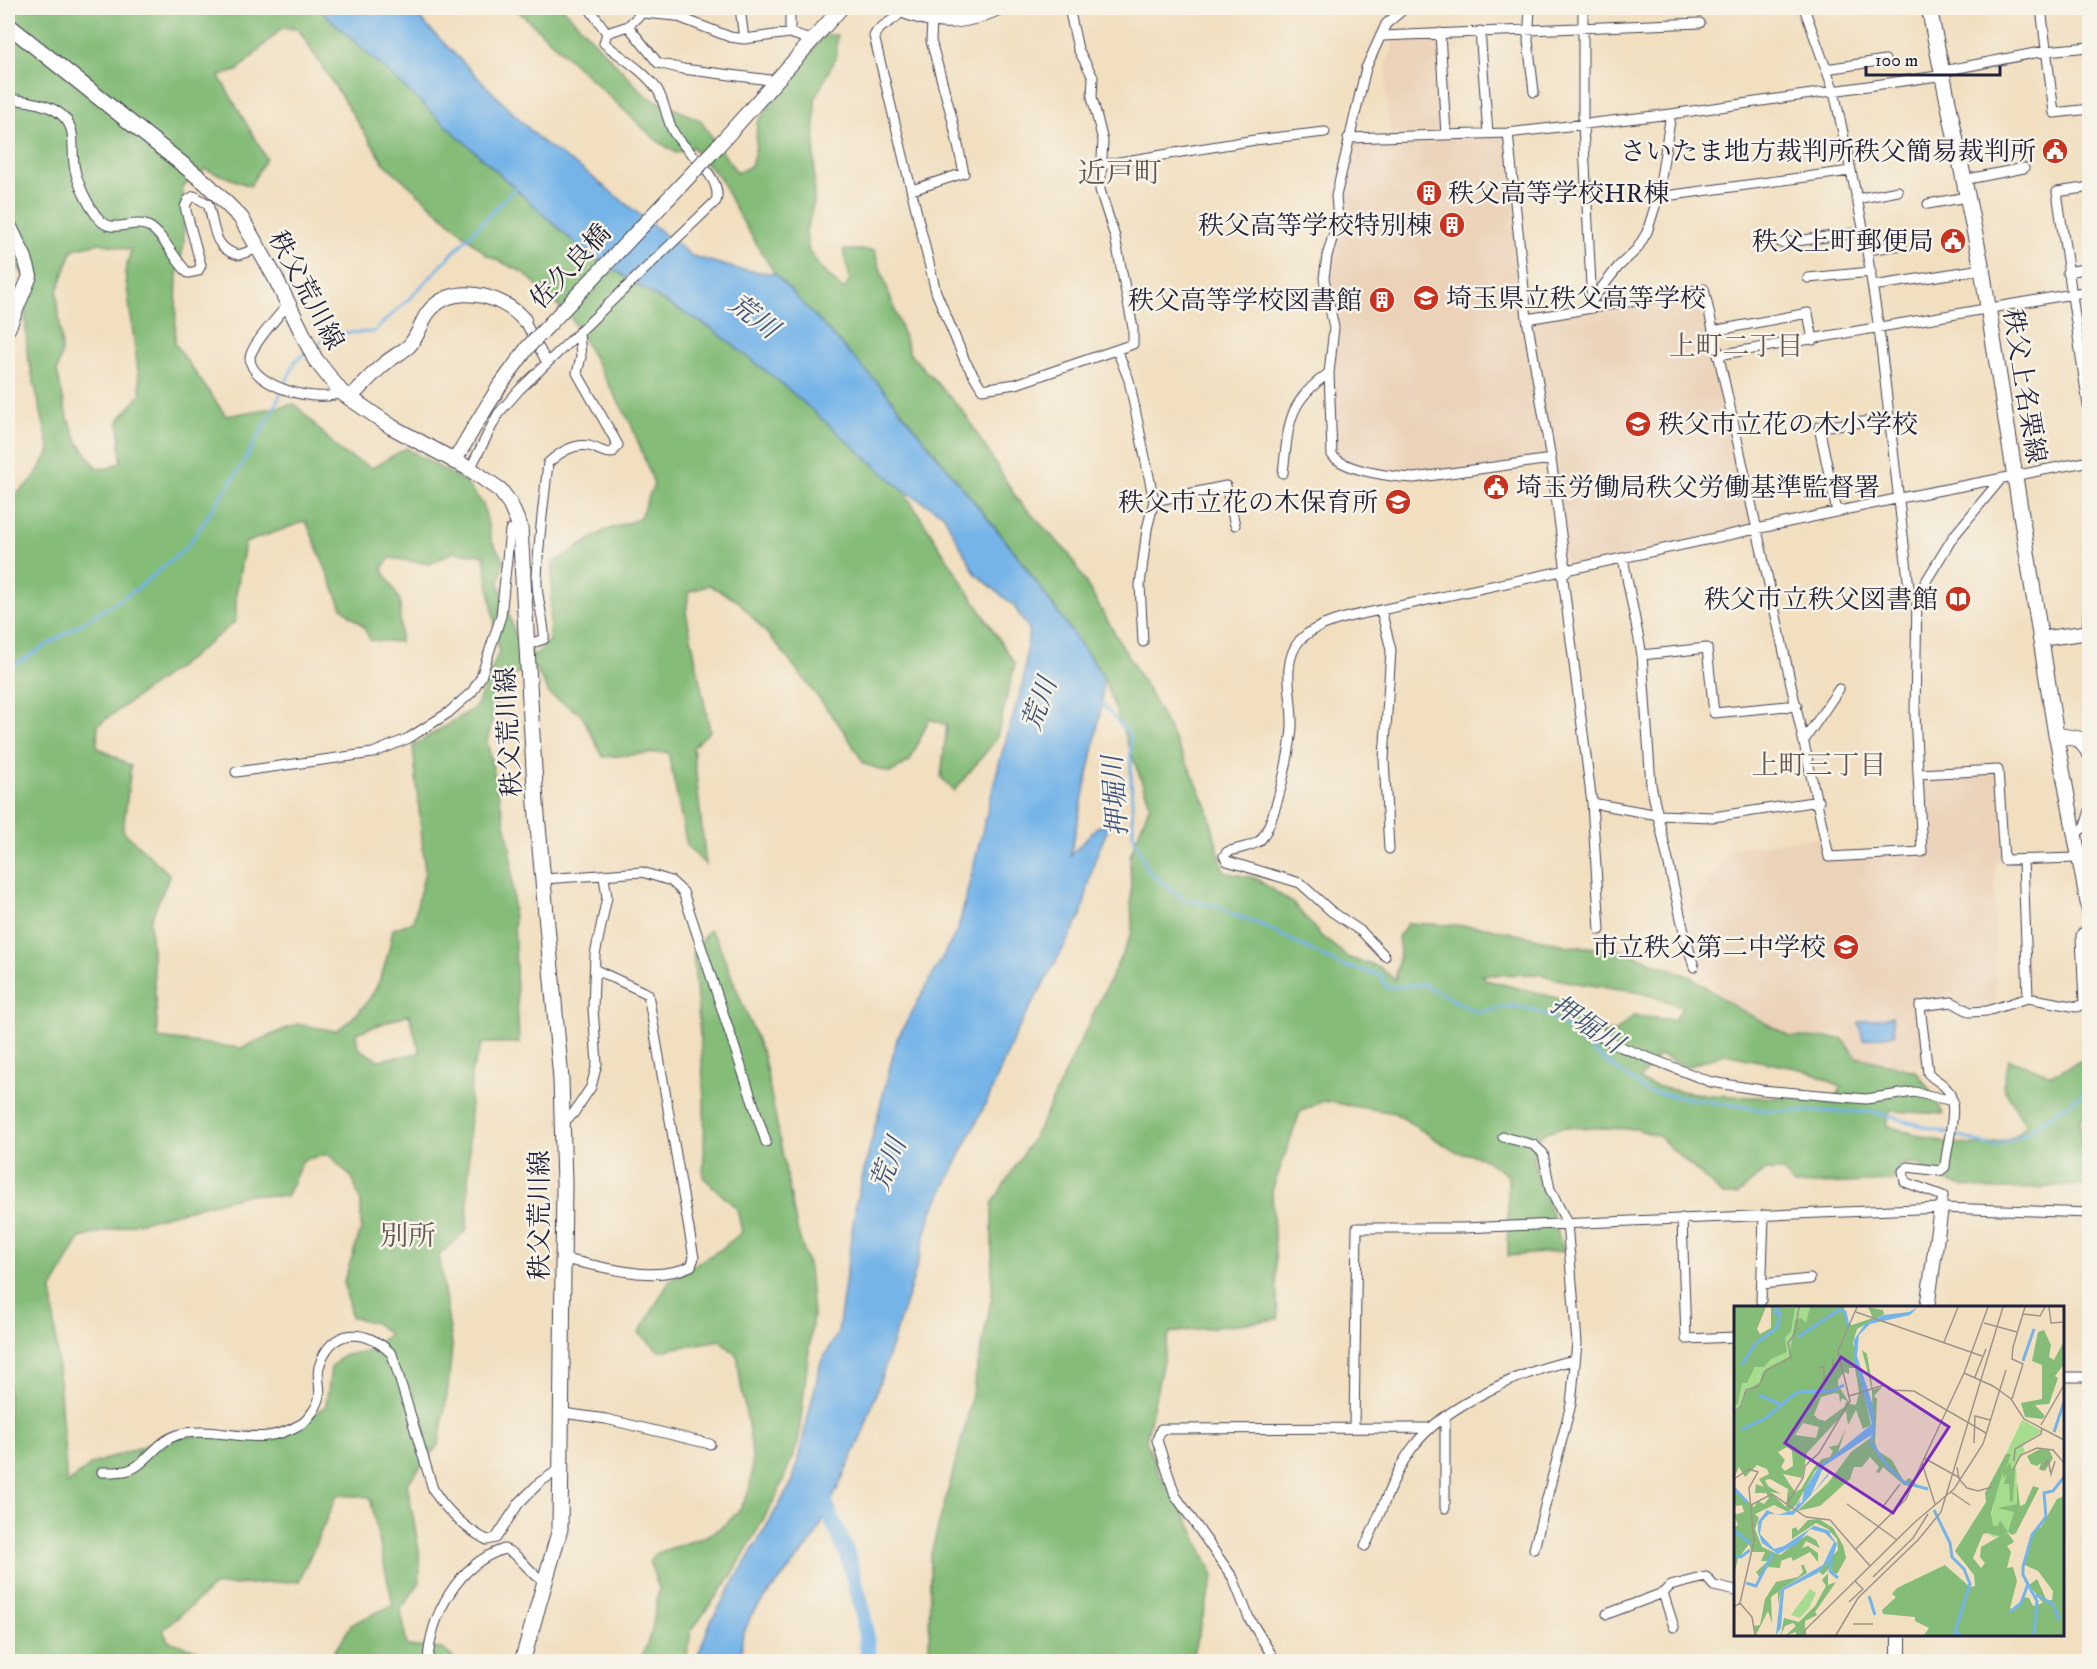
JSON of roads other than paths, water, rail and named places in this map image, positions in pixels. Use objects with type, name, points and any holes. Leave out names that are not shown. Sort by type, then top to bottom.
[{"type":"main road","name":"秩父上名栗線","points":[[1929,8],[1982,269],[2008,477],[2040,639],[2056,735]]},
{"type":"main road","name":"秩父荒川線","points":[[8,25],[219,195],[241,218],[260,248],[315,359],[346,395],[392,427],[470,469],[500,490],[509,502],[520,527],[562,1123],[563,1259],[563,1467],[560,1529],[522,1662]]},
{"type":"main road","points":[[2056,735],[2079,739],[2090,753]]},
{"type":"street","points":[[589,8],[607,33]]},
{"type":"street","points":[[740,8],[744,39]]},
{"type":"street","points":[[790,8],[790,33]]},
{"type":"street","name":"佐久良橋","points":[[454,462],[508,373],[539,335],[778,81],[841,8]]},
{"type":"street","points":[[998,8],[973,18],[950,22],[932,20],[899,9],[899,16],[878,28],[874,36],[936,292],[964,362],[982,389],[1016,384],[1133,344],[1133,328],[1115,237],[1100,190],[1103,141],[1092,98],[1093,77],[1078,49],[1069,8]]},
{"type":"street","points":[[1405,8],[1386,24],[1366,68],[1336,196],[1338,219],[1327,256],[1324,278],[1334,328],[1329,373],[1332,455],[1338,462],[1394,477],[1414,478],[1551,459]]},
{"type":"street","points":[[1530,8],[1528,41],[1534,92]]},
{"type":"street","points":[[1583,8],[1583,124],[1593,303]]},
{"type":"street","points":[[1804,8],[1834,91],[1864,231],[1879,329],[1910,596],[1917,596]]},
{"type":"street","points":[[2041,8],[2054,113],[2090,109]]},
{"type":"street","points":[[607,33],[628,26],[645,10],[676,16],[730,37],[744,39],[790,33],[813,41]]},
{"type":"street","points":[[912,190],[964,173],[931,41],[932,20]]},
{"type":"street","points":[[1382,36],[1700,22]]},
{"type":"street","points":[[628,26],[658,63],[683,69],[778,81]]},
{"type":"street","points":[[1480,31],[1488,133]]},
{"type":"street","points":[[470,469],[498,414],[547,363],[716,201],[718,195],[715,182],[673,132],[657,90],[631,63],[604,44],[607,33]]},
{"type":"street","points":[[1440,33],[1446,135]]},
{"type":"street","points":[[1348,138],[1508,133],[1671,114],[1944,73],[2045,51],[2090,47]]},
{"type":"street","points":[[1826,69],[1886,60]]},
{"type":"street","points":[[8,99],[32,101],[51,107],[63,118],[72,130],[75,170],[99,220],[112,227],[140,223],[152,228],[188,273],[198,272],[201,265],[185,207],[188,200],[194,196],[208,204],[213,230],[223,249],[238,255],[260,248]]},
{"type":"street","points":[[1593,303],[1618,267],[1637,249],[1653,216],[1671,114]]},
{"type":"street","points":[[1101,165],[1255,140],[1324,132]]},
{"type":"street","points":[[1508,133],[1527,319],[1551,459],[1592,803],[1600,930]]},
{"type":"street","points":[[1963,180],[2024,168]]},
{"type":"street","points":[[1658,197],[1850,171]]},
{"type":"street","points":[[2090,187],[2057,192],[2070,294],[2090,419]]},
{"type":"street","points":[[1856,199],[1898,191]]},
{"type":"street","points":[[1928,204],[1967,197]]},
{"type":"street","points":[[8,223],[25,258],[30,276],[8,329]]},
{"type":"street","points":[[1781,243],[1864,231]]},
{"type":"street","points":[[1867,250],[1902,245]]},
{"type":"street","points":[[2067,272],[2090,268]]},
{"type":"street","points":[[1873,286],[1982,269]]},
{"type":"street","points":[[1808,278],[1870,272]]},
{"type":"street","points":[[1527,319],[1593,303],[1704,289],[1755,530],[1819,801],[1829,857],[1922,852],[1915,714],[1917,596],[1953,537],[2008,477]]},
{"type":"street","points":[[1718,356],[1879,329],[1987,307],[2090,291]]},
{"type":"street","points":[[288,304],[252,350],[250,360],[254,368],[274,386],[325,398],[346,395],[408,347],[416,337],[427,314],[438,304],[455,296],[490,297],[510,306],[524,320],[547,363]]},
{"type":"street","points":[[1713,331],[1808,313],[1814,340]]},
{"type":"street","points":[[527,645],[543,639],[545,633],[537,604],[537,580],[548,463],[571,447],[586,445],[601,453],[612,453],[618,445],[577,373],[581,357],[579,333]]},
{"type":"street","points":[[1117,350],[1129,380],[1154,501],[1146,529],[1140,585],[1143,642]]},
{"type":"street","points":[[1283,473],[1288,425],[1294,406],[1315,383],[1329,373]]},
{"type":"street","points":[[1837,512],[1819,427],[1890,419]]},
{"type":"street","points":[[1385,956],[1362,932],[1331,911],[1300,884],[1227,861],[1224,856],[1227,852],[1258,842],[1264,835],[1276,806],[1292,725],[1289,675],[1291,653],[1301,639],[1317,629],[1381,610],[1900,498],[2090,461]]},
{"type":"street","points":[[1154,501],[1226,486],[1235,525]]},
{"type":"street","points":[[236,772],[373,753],[409,738],[448,713],[472,692],[481,677],[501,616],[510,530],[520,527]]},
{"type":"street","points":[[1623,558],[1642,655],[1651,785],[1694,967]]},
{"type":"street","points":[[2090,582],[2088,631],[2090,679]]},
{"type":"street","points":[[1381,610],[1391,650],[1384,759],[1389,849]]},
{"type":"street","points":[[2040,639],[2088,631]]},
{"type":"street","points":[[1642,655],[1707,648],[1714,713],[1797,705]]},
{"type":"street","points":[[1804,739],[1839,689]]},
{"type":"street","points":[[2056,735],[2090,916]]},
{"type":"street","points":[[1918,774],[1998,770],[2004,860],[2078,858]]},
{"type":"street","points":[[1592,803],[1658,815],[1713,817],[1819,801]]},
{"type":"street","points":[[2074,834],[2085,827],[2090,810]]},
{"type":"street","points":[[2023,861],[2028,998]]},
{"type":"street","points":[[544,879],[604,877],[642,872],[671,881],[683,892],[766,1142]]},
{"type":"street","points":[[562,1123],[573,1114],[591,1087],[597,1064],[593,1008],[595,956],[607,897],[604,877]]},
{"type":"street","points":[[1927,1306],[1943,1196],[1905,1182],[1903,1171],[1908,1167],[1940,1172],[1945,1167],[1953,1101],[1948,1089],[1928,1073],[1920,1006],[1952,1002],[1970,1012],[1987,1011],[2028,998],[2078,1006],[2084,1003],[2081,936],[2090,929]]},
{"type":"street","points":[[563,1259],[660,1275],[676,1273],[691,1266],[694,1258],[648,994],[596,970]]},
{"type":"street","points":[[1596,1026],[1600,1035],[1625,1050],[1711,1082],[1762,1090],[1866,1099],[1914,1092],[1953,1101]]},
{"type":"street","points":[[1503,1137],[1540,1148],[1550,1189],[1567,1223],[1575,1360],[1570,1404],[1534,1549]]},
{"type":"street","points":[[1354,1426],[1357,1228],[1463,1228],[1941,1208],[2090,1213]]},
{"type":"street","points":[[1761,1301],[1764,1215]]},
{"type":"street","points":[[1682,1218],[1686,1339],[1734,1337]]},
{"type":"street","points":[[1762,1284],[1810,1279]]},
{"type":"street","points":[[102,1473],[122,1472],[136,1467],[168,1438],[186,1433],[262,1438],[304,1423],[319,1402],[318,1370],[324,1354],[332,1342],[348,1334],[361,1335],[379,1342],[392,1354],[433,1489],[440,1501],[478,1536],[487,1540],[496,1538],[519,1503],[540,1482],[563,1467]]},
{"type":"street","points":[[1365,1546],[1405,1459],[1428,1428],[1511,1379],[1575,1360]]},
{"type":"street","points":[[2064,1377],[2090,1377]]},
{"type":"street","points":[[563,1413],[606,1419],[710,1444]]},
{"type":"street","points":[[1445,1418],[1445,1508]]},
{"type":"street","points":[[1276,1662],[1249,1618],[1233,1578],[1175,1495],[1157,1440],[1161,1429],[1354,1426],[1428,1428]]},
{"type":"street","points":[[428,1662],[431,1629],[457,1582],[469,1568],[504,1549],[511,1551],[529,1570],[546,1582]]},
{"type":"street","points":[[1607,1614],[1663,1593],[1670,1586],[1706,1577],[1714,1586],[1734,1591]]},
{"type":"street","points":[[1663,1593],[1674,1628]]},
{"type":"street","points":[[1899,1636],[1899,1662]]},
{"type":"water","points":[[318,8],[409,8],[542,142],[582,169],[692,256],[737,269],[775,274],[883,389],[1016,554],[1103,676],[1102,703],[1070,856],[1097,827],[1110,824],[1095,859],[1081,916],[1015,1035],[990,1095],[931,1214],[913,1280],[863,1433],[814,1539],[751,1615],[742,1638],[741,1661],[696,1661],[710,1623],[793,1481],[821,1362],[838,1333],[856,1203],[897,1039],[958,929],[1000,760],[1023,683],[1029,629],[1014,606],[975,573],[943,514],[903,490],[780,382],[711,328],[661,300],[578,246]]},
{"type":"water","points":[[1892,1016],[1895,1034],[1863,1040],[1859,1022]]},
{"type":"waterway","points":[[315,347],[334,333],[373,332],[412,296],[516,187]]},
{"type":"waterway","points":[[8,669],[137,589],[187,547],[237,473],[271,415],[296,360],[307,352]]},
{"type":"waterway","name":"押堀川","points":[[1099,700],[1130,736],[1133,834],[1147,870],[1183,899],[1217,906],[1262,925],[1340,965],[1380,975],[1387,988],[1423,984],[1476,1012],[1512,1006],[1535,1010],[1558,1021],[1579,1041],[1647,1092],[1771,1111],[1874,1112],[1995,1147],[2026,1133],[2090,1089]]},
{"type":"waterway","name":"荒川","points":[[819,1490],[846,1551],[863,1611],[869,1662]]},
{"type":"place","name":"さいたま地方裁判所秩父簡易裁判所","points":[[2055,151]]},
{"type":"place","name":"秩父高等学校HR棟","points":[[1429,193]]},
{"type":"place","name":"秩父高等学校特別棟","points":[[1452,225]]},
{"type":"place","name":"秩父上町郵便局","points":[[1953,241]]},
{"type":"place","name":"埼玉県立秩父高等学校","points":[[1426,298]]},
{"type":"place","name":"秩父高等学校図書館","points":[[1382,300]]},
{"type":"place","name":"秩父市立花の木小学校","points":[[1638,424]]},
{"type":"place","name":"埼玉労働局秩父労働基準監督署","points":[[1496,487]]},
{"type":"place","name":"秩父市立花の木保育所","points":[[1398,502]]},
{"type":"place","name":"秩父市立秩父図書館","points":[[1958,599]]},
{"type":"place","name":"市立秩父第二中学校","points":[[1846,947]]},
{"type":"district","name":"近戸町","points":[[1120,172]]},
{"type":"district","name":"上町二丁目","points":[[1736,346]]},
{"type":"district","name":"上町三丁目","points":[[1819,765]]},
{"type":"district","name":"別所","points":[[408,1235]]}]
